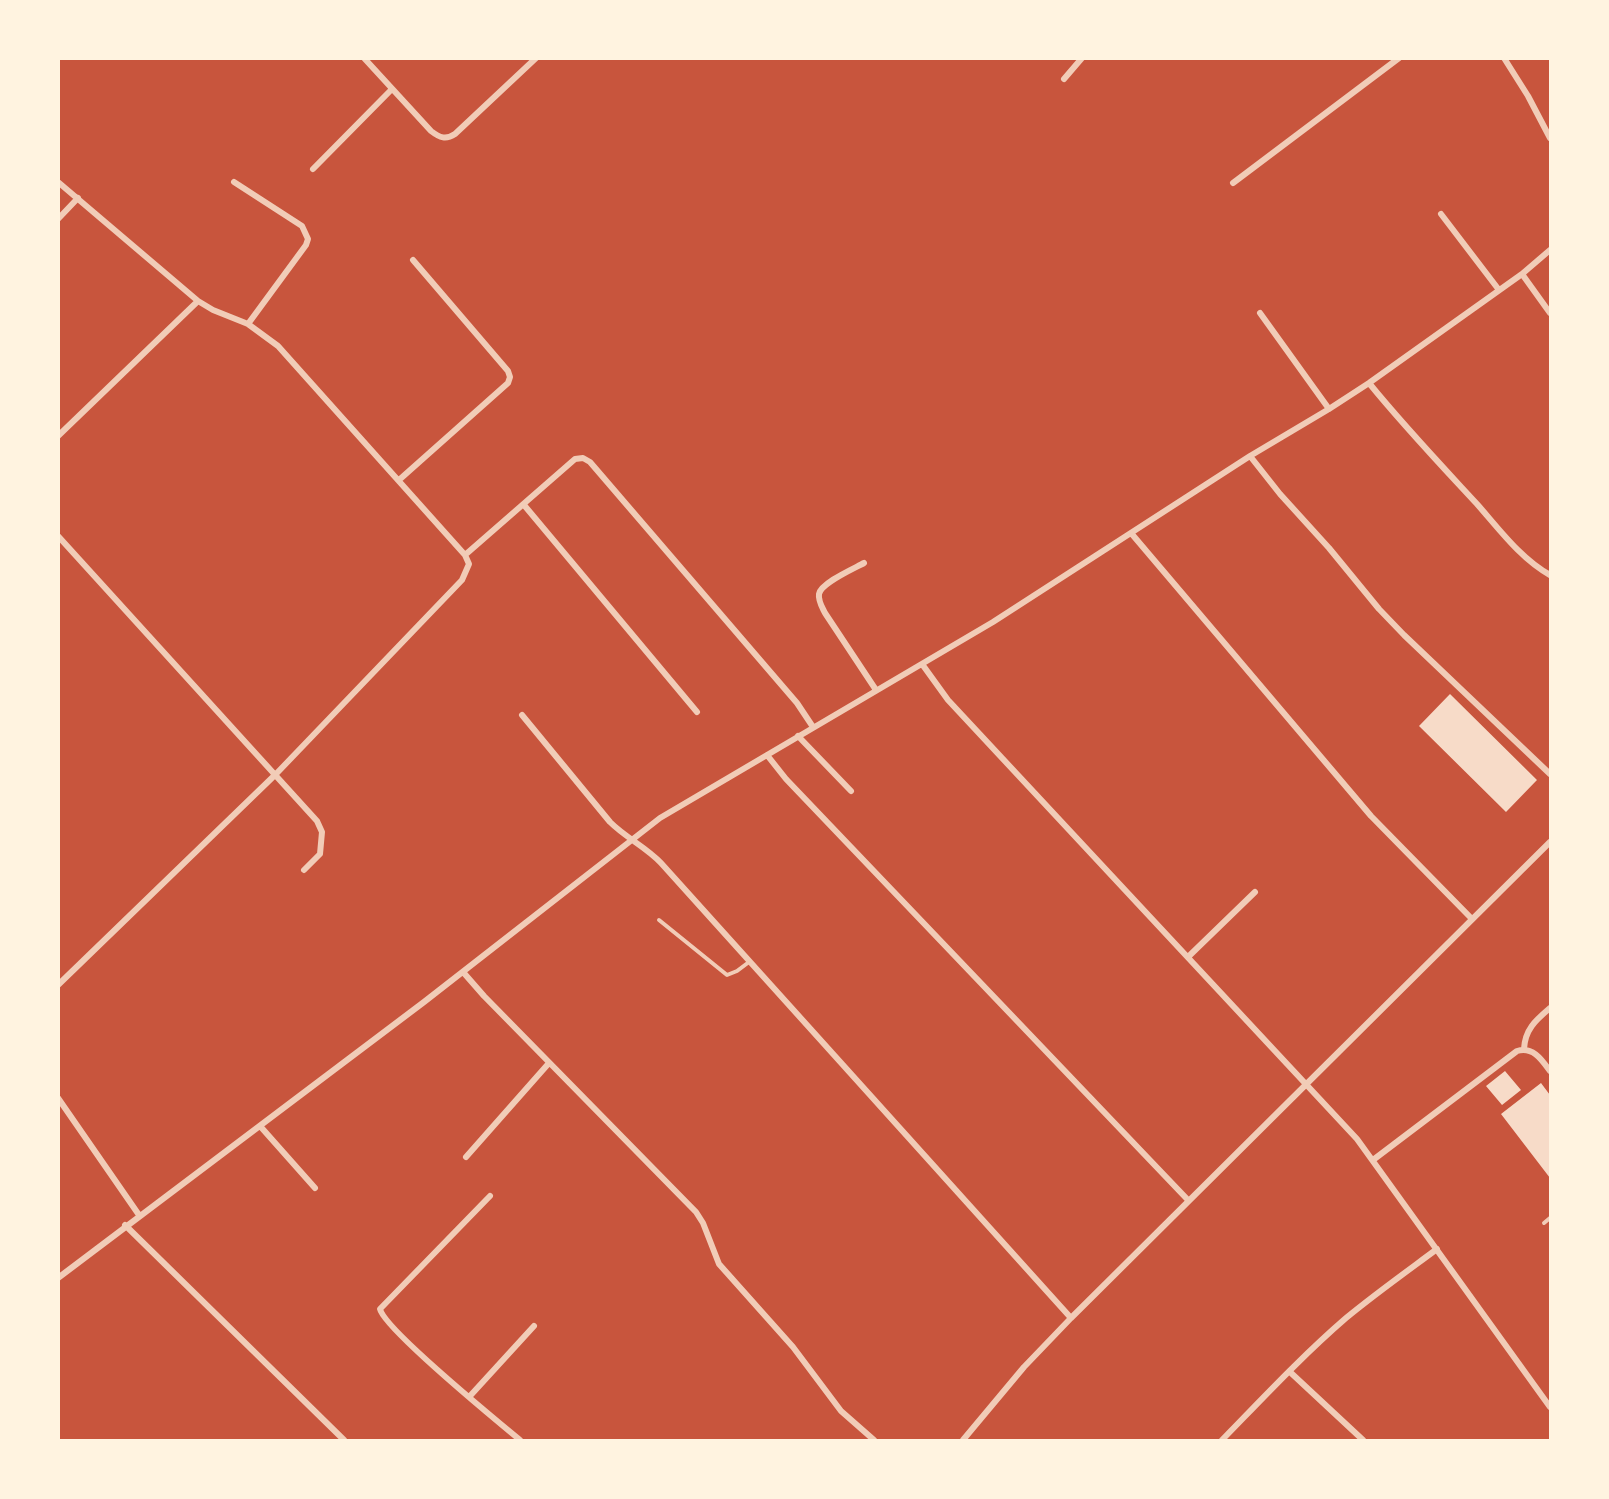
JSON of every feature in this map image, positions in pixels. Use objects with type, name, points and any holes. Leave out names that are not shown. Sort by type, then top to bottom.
[{"type":"street","points":[[364,58],[431,131],[438,137],[448,138],[536,58]]},
{"type":"street","points":[[1064,80],[1082,58]]},
{"type":"street","points":[[1233,183],[1399,58]]},
{"type":"street","points":[[1504,58],[1551,138]]},
{"type":"street","points":[[313,169],[391,90]]},
{"type":"street","points":[[58,182],[198,301],[213,310],[248,324],[285,354],[465,555],[469,564],[462,580],[276,774],[58,985]]},
{"type":"street","points":[[234,182],[302,226],[308,239],[306,245],[248,324]]},
{"type":"street","points":[[58,219],[78,198]]},
{"type":"street","points":[[1441,214],[1499,290]]},
{"type":"street","points":[[58,1278],[463,972],[632,840],[684,803],[993,622],[1250,456],[1369,383],[1522,274],[1551,250]]},
{"type":"street","points":[[399,480],[508,383],[510,377],[508,370],[413,260]]},
{"type":"street","points":[[1522,274],[1551,313]]},
{"type":"street","points":[[58,436],[198,301]]},
{"type":"street","points":[[1260,313],[1329,408]]},
{"type":"street","points":[[1369,383],[1416,439],[1503,533],[1533,563],[1551,574]]},
{"type":"street","points":[[1250,456],[1379,609],[1551,774]]},
{"type":"street","points":[[465,555],[575,459],[583,458],[590,462],[796,703],[813,727]]},
{"type":"street","points":[[524,505],[697,712]]},
{"type":"street","points":[[1131,533],[1371,816],[1472,919]]},
{"type":"street","points":[[58,536],[317,821],[322,832],[320,854],[304,870]]},
{"type":"street","points":[[864,563],[822,586],[819,595],[825,613],[876,690]]},
{"type":"street","points":[[922,664],[948,700],[1357,1139],[1551,1407]]},
{"type":"street","points":[[522,715],[610,822],[653,854],[1071,1318]]},
{"type":"street","points":[[798,736],[850,791]]},
{"type":"street","points":[[767,755],[786,779],[1188,1200]]},
{"type":"street","points":[[963,1440],[1024,1367],[1071,1318],[1551,842]]},
{"type":"street","points":[[1188,957],[1255,892]]},
{"type":"street","points":[[463,972],[696,1212],[703,1223],[719,1264],[793,1347],[841,1411],[874,1440]]},
{"type":"street","points":[[1524,1048],[1525,1036],[1530,1027],[1551,1008]]},
{"type":"street","points":[[1373,1160],[1511,1054],[1524,1048]]},
{"type":"street","points":[[1524,1048],[1535,1054],[1551,1071]]},
{"type":"street","points":[[466,1157],[549,1063]]},
{"type":"street","points":[[58,1098],[139,1215]]},
{"type":"street","points":[[260,1126],[315,1188]]},
{"type":"street","points":[[490,1196],[380,1309],[385,1320],[520,1440]]},
{"type":"street","points":[[125,1226],[344,1440]]},
{"type":"street","points":[[1222,1440],[1360,1307],[1437,1250]]},
{"type":"street","points":[[470,1396],[534,1326]]},
{"type":"street","points":[[1290,1372],[1363,1440]]},
{"type":"lane","points":[[660,920],[727,975],[750,962]]},
{"type":"lane","points":[[1544,1223],[1551,1218]]},
{"type":"building","points":[[1450,694],[1537,780],[1506,812],[1419,726]]},
{"type":"building","points":[[1505,1071],[1521,1090],[1502,1105],[1486,1086]]},
{"type":"building","points":[[1541,1083],[1550,1095],[1550,1178],[1501,1114]]}]
